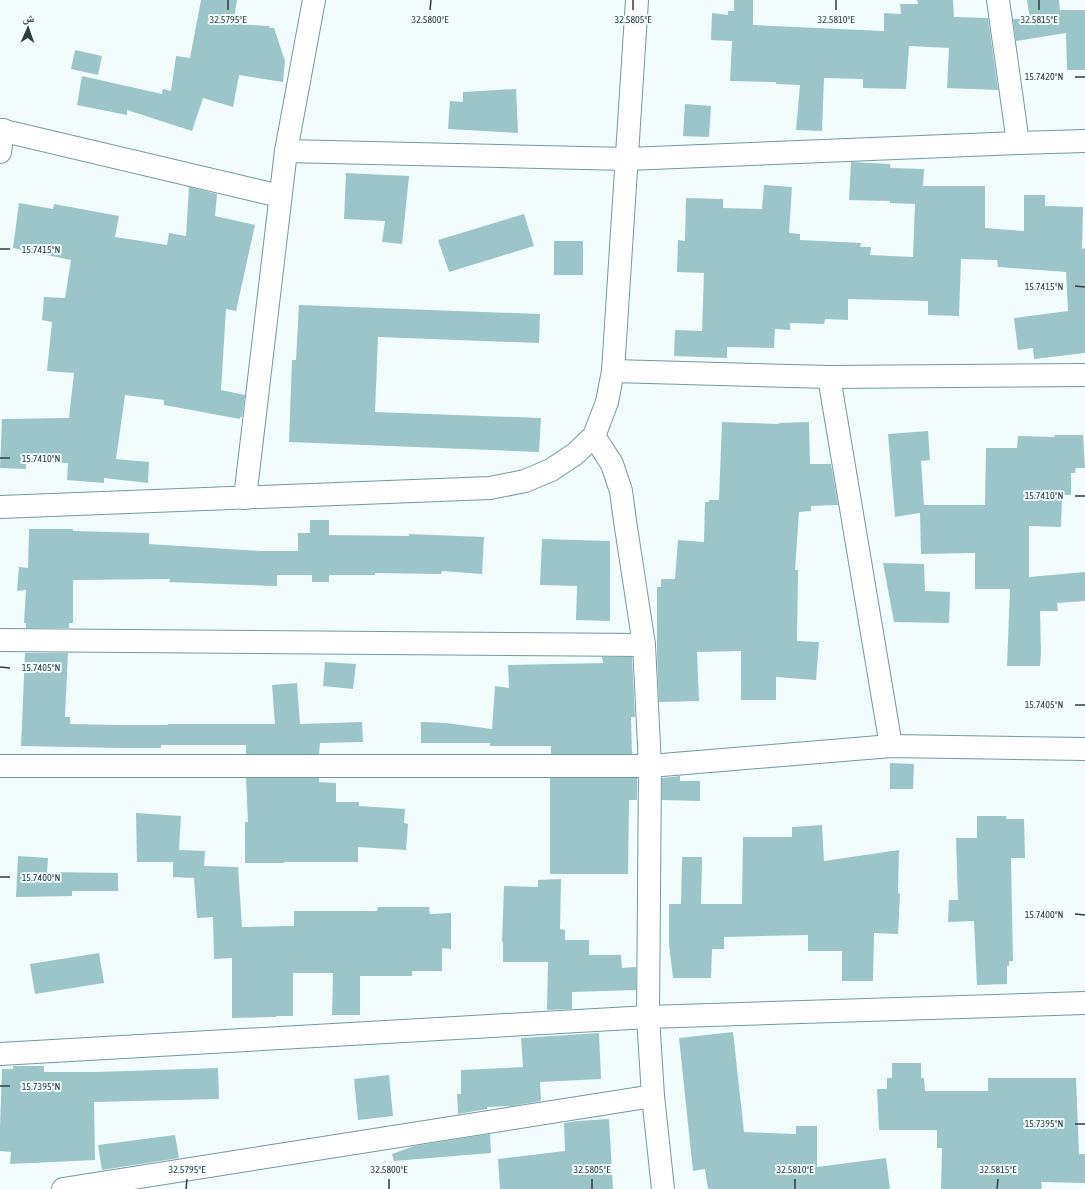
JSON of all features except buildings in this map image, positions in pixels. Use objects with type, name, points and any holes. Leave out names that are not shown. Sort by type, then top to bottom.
[{"type":"street","points":[[245,498],[286,151],[314,0]]},
{"type":"street","points":[[0,507],[490,488],[525,482],[551,470],[575,454],[594,436],[607,402],[613,371],[637,0]]},
{"type":"street","points":[[998,0],[1018,143]]},
{"type":"street","points":[[0,152],[1,130],[280,196]]},
{"type":"street","points":[[286,151],[627,159],[1018,143],[1085,142]]},
{"type":"street","points":[[613,371],[829,377],[1085,376]]},
{"type":"street","points":[[829,377],[891,746]]},
{"type":"street","points":[[594,436],[612,464],[621,491],[624,521],[644,645],[650,766],[648,1017],[653,1096],[663,1189]]},
{"type":"street","points":[[0,640],[644,645]]},
{"type":"street","points":[[0,766],[650,766],[891,746],[1085,749]]},
{"type":"street","points":[[0,1054],[648,1017],[1085,1003]]},
{"type":"street","points":[[63,1189],[653,1096]]}]
